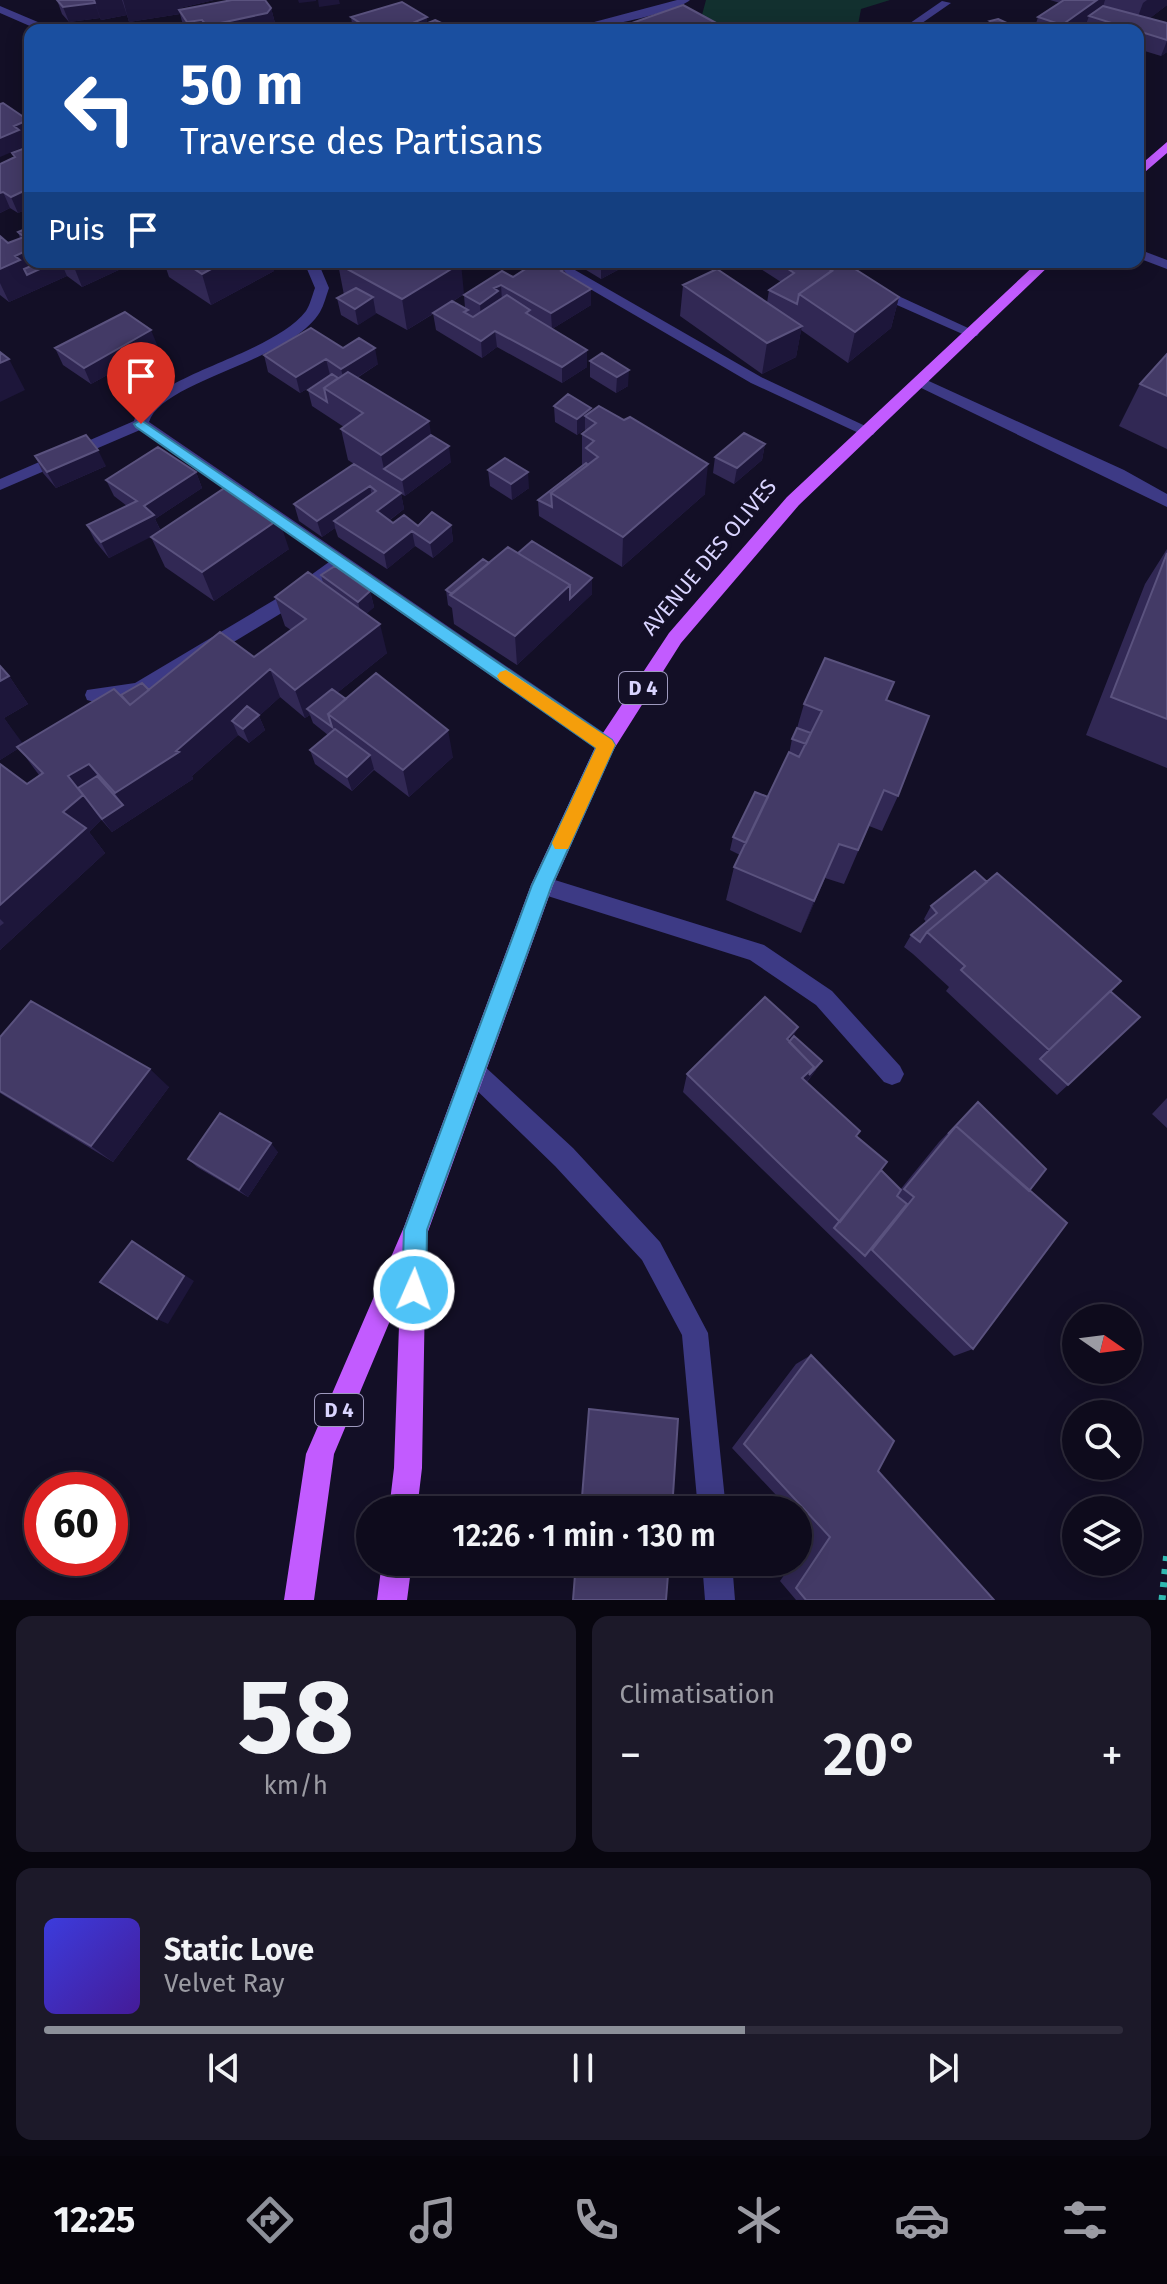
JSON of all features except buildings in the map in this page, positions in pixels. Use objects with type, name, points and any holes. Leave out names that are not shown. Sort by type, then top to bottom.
[{"type":"main road","points":[[1144,168],[1167,146]]},
{"type":"main road","name":"AVENUE DES OLIVES","points":[[299,1600],[320,1454],[416,1230],[542,885],[606,745],[675,638],[793,501],[1040,268]]},
{"type":"main road","name":"AVENUE DES OLIVES","points":[[405,1496],[416,1230]]},
{"type":"main road","points":[[392,1600],[395,1576]]},
{"type":"street","points":[[595,24],[676,5],[685,0]]},
{"type":"street","points":[[914,24],[946,3]]},
{"type":"street","points":[[0,9],[34,24]]},
{"type":"street","points":[[1144,255],[1167,265]]},
{"type":"street","points":[[141,424],[145,409],[166,394],[261,352],[294,331],[317,306],[322,282],[314,268]]},
{"type":"street","points":[[561,268],[756,380],[868,431]]},
{"type":"street","points":[[833,268],[850,279],[972,333]]},
{"type":"street","points":[[920,382],[1118,474],[1167,501]]},
{"type":"street","points":[[0,485],[141,424]]},
{"type":"street","points":[[141,424],[606,745]]},
{"type":"street","points":[[94,695],[139,690],[292,598],[341,562]]},
{"type":"street","points":[[542,885],[756,952],[824,998],[892,1074]]},
{"type":"street","points":[[474,1072],[564,1157],[651,1251],[695,1333],[711,1496]]},
{"type":"street","points":[[718,1576],[720,1600]]},
{"type":"path","points":[[1162,1600],[1167,1552]]},
{"type":"green space","points":[[706,0],[890,0],[861,9],[858,24],[700,24]]},
{"type":"slow traffic","points":[[506,676],[606,745],[561,843]]},
{"type":"route","points":[[141,424],[606,745],[542,885],[416,1230],[414,1290]]}]
